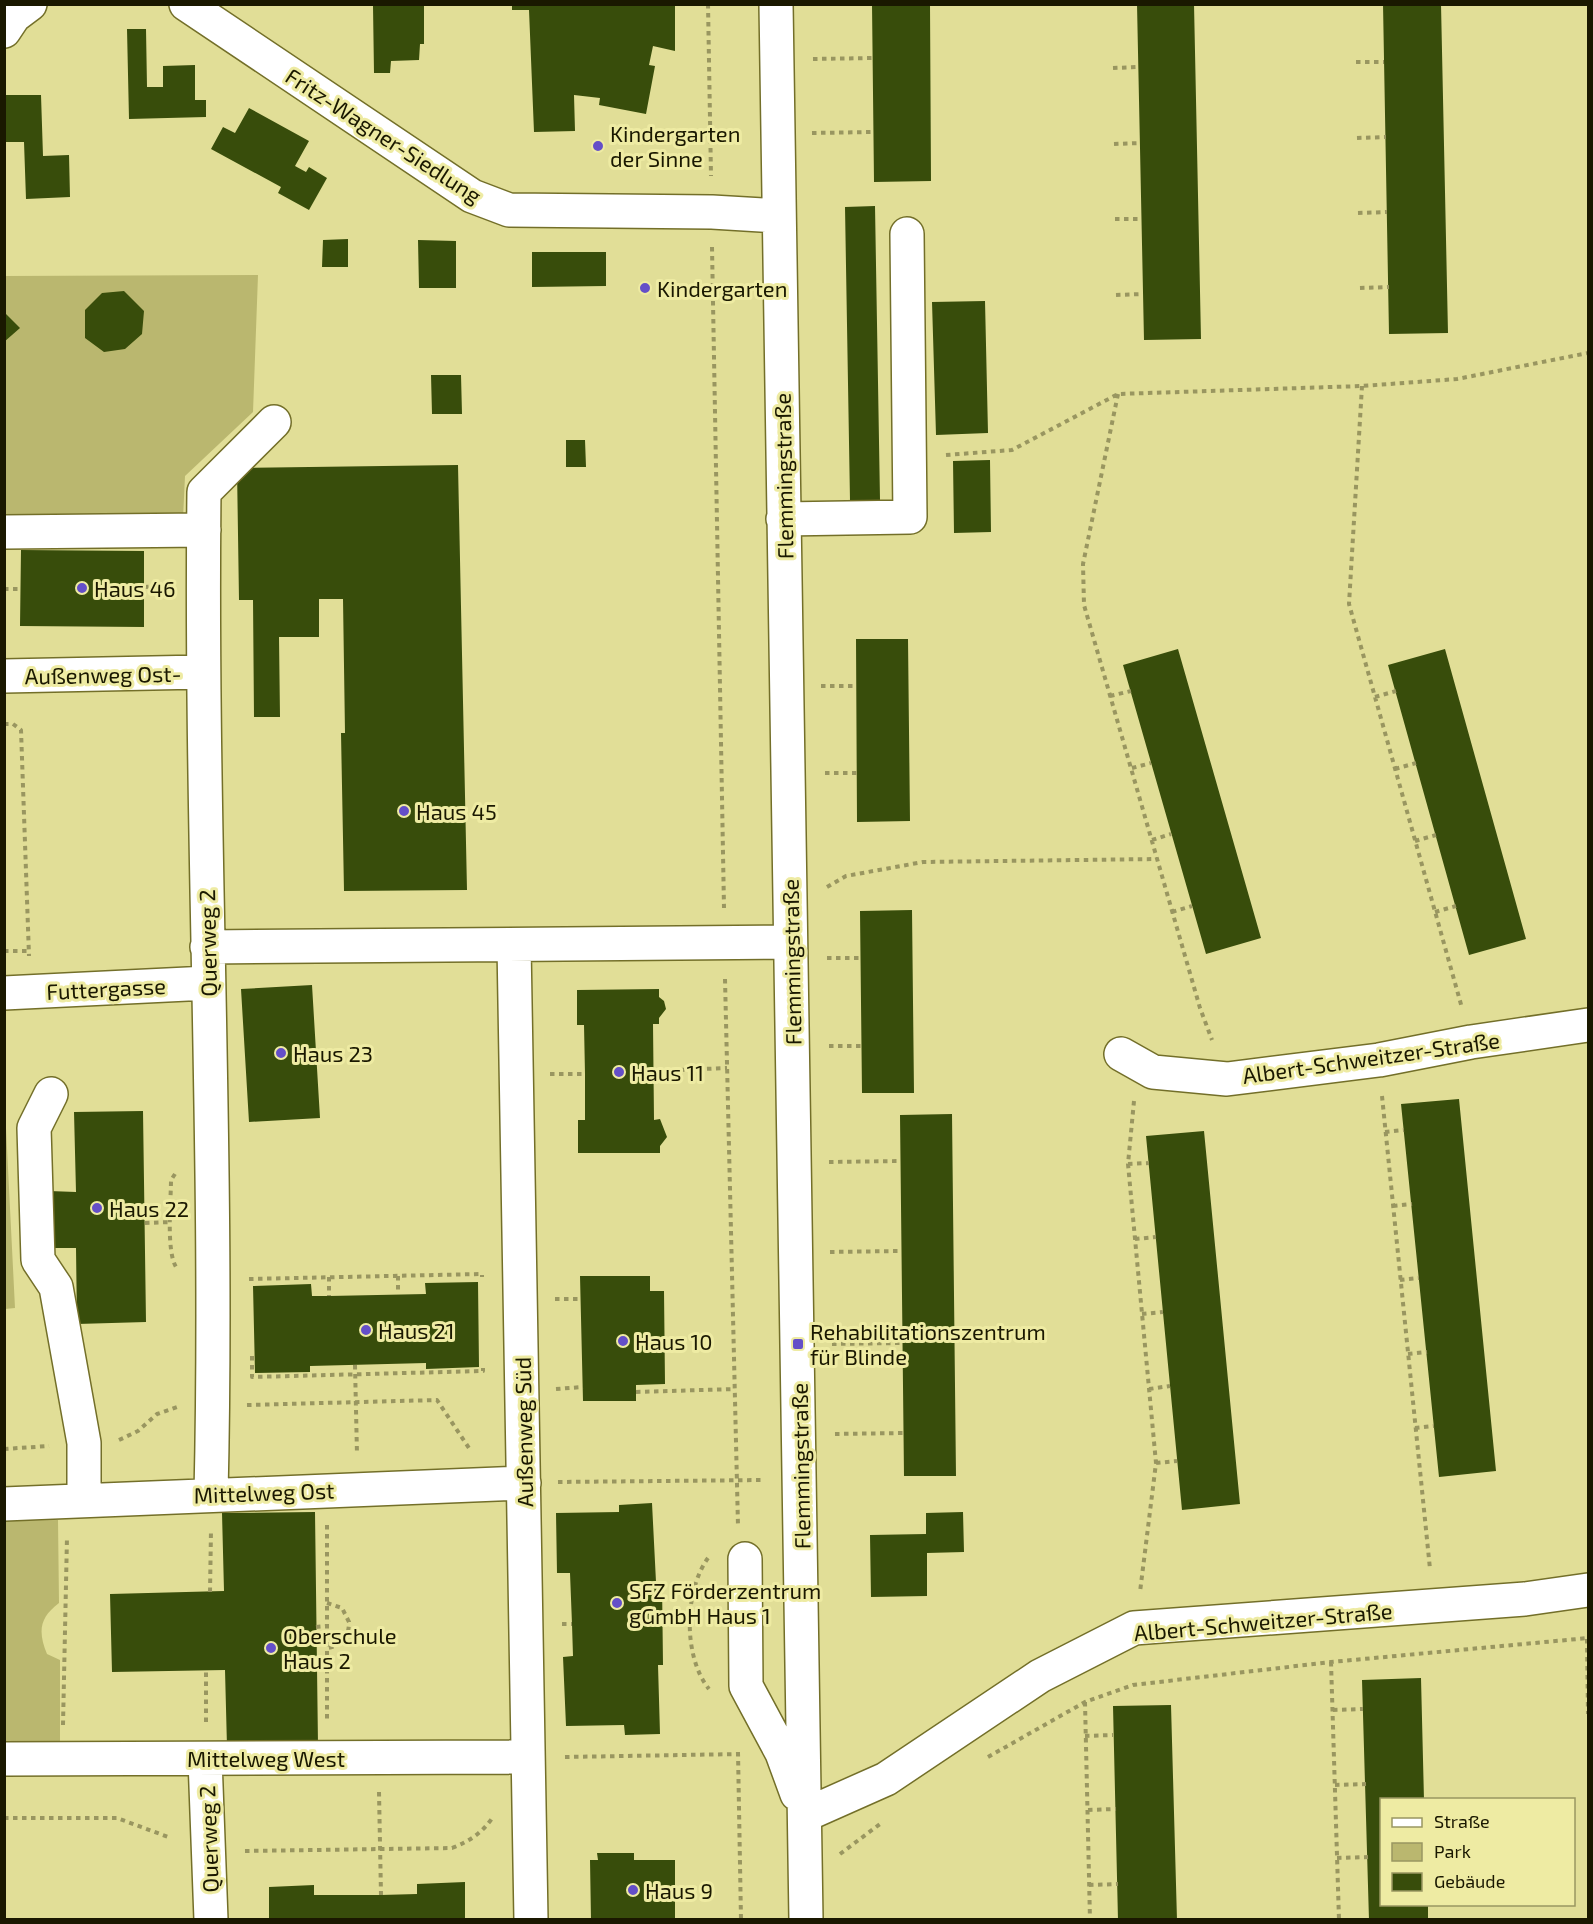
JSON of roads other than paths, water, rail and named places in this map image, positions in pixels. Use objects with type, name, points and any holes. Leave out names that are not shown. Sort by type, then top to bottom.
[{"type":"street","points":[[4,31],[14,16],[30,4]]},
{"type":"street","name":"Fritz-Wagner-Siedlung","points":[[186,4],[472,196],[509,210],[712,212],[779,216]]},
{"type":"street","name":"Flemmingstraße","points":[[776,4],[806,1920]]},
{"type":"street","points":[[783,519],[910,517],[907,234]]},
{"type":"street","name":"Querweg 2","points":[[212,1494],[214,1406],[202,672],[204,492],[274,422]]},
{"type":"street","points":[[4,532],[204,530]]},
{"type":"street","name":"Außenweg Ost-","points":[[4,676],[202,672]]},
{"type":"street","points":[[207,947],[790,942]]},
{"type":"street","name":"Außenweg Süd","points":[[514,945],[508,1483],[527,1758],[531,1920]]},
{"type":"street","name":"Futtergasse","points":[[4,993],[208,983]]},
{"type":"street","name":"Albert-Schweitzer-Straße","points":[[1121,1054],[1153,1072],[1227,1079],[1379,1060],[1471,1042],[1588,1024]]},
{"type":"street","points":[[51,1094],[34,1128],[38,1260],[56,1287],[84,1443],[76,1500]]},
{"type":"street","name":"Mittelweg Ost","points":[[4,1504],[508,1483]]},
{"type":"street","points":[[745,1559],[746,1686],[782,1753],[805,1815]]},
{"type":"street","name":"Albert-Schweitzer-Straße","points":[[805,1815],[886,1779],[1040,1676],[1134,1628],[1525,1599],[1588,1590]]},
{"type":"street","name":"Mittelweg West","points":[[4,1759],[527,1758]]},
{"type":"street","name":"Querweg 2","points":[[205,1759],[211,1920]]},
{"type":"place","name":"Kindergarten der Sinne","points":[[598,146]]},
{"type":"place","name":"Kindergarten","points":[[645,288]]},
{"type":"place","name":"Haus 46","points":[[82,588]]},
{"type":"place","name":"Haus 45","points":[[404,811]]},
{"type":"place","name":"Haus 23","points":[[281,1053]]},
{"type":"place","name":"Haus 11","points":[[619,1072]]},
{"type":"place","name":"Haus 22","points":[[97,1208]]},
{"type":"place","name":"Haus 21","points":[[366,1330]]},
{"type":"place","name":"Haus 10","points":[[623,1341]]},
{"type":"place","name":"Rehabilitationszentrum für Blinde","points":[[798,1344]]},
{"type":"place","name":"SFZ Förderzentrum gGmbH Haus 1","points":[[617,1603]]},
{"type":"place","name":"Oberschule Haus 2","points":[[271,1648]]},
{"type":"place","name":"Haus 9","points":[[633,1890]]}]
